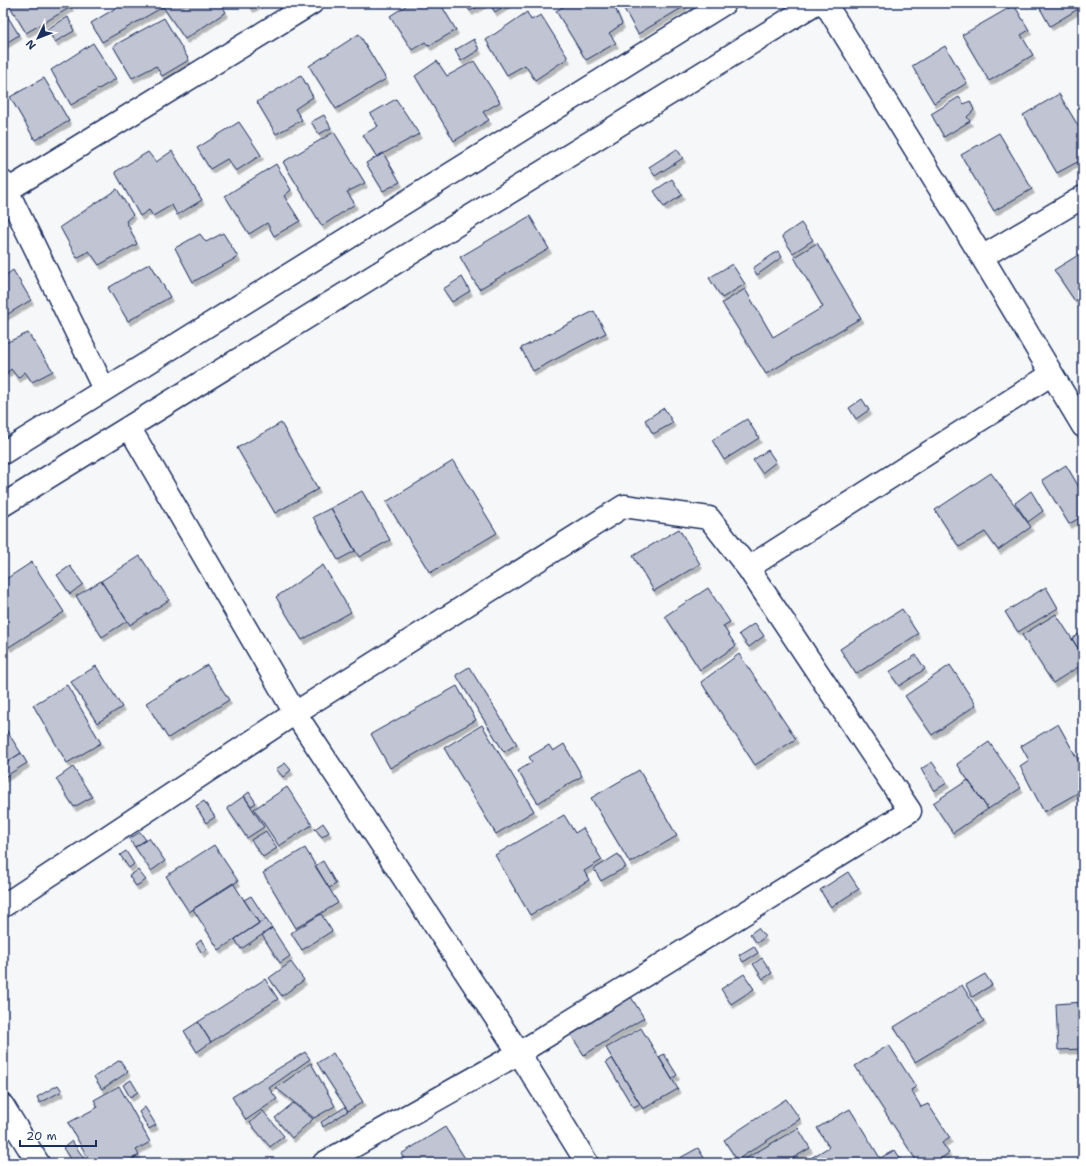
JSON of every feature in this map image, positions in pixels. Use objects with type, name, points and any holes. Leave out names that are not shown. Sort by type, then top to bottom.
[{"type":"street","points":[[104,390],[4,189],[312,3]]},
{"type":"street","points":[[3,452],[725,3]]},
{"type":"street","points":[[3,505],[816,3]]},
{"type":"street","points":[[825,3],[982,257],[1083,426]]},
{"type":"street","points":[[982,257],[1083,197]]},
{"type":"street","points":[[748,568],[1052,374]]},
{"type":"street","points":[[129,427],[295,713],[519,1053],[587,1163]]},
{"type":"street","points":[[3,906],[295,713],[624,506],[709,518],[748,568],[910,811],[519,1053],[324,1163]]},
{"type":"street","points":[[3,1106],[38,1163]]},
{"type":"building","points":[[8,3],[69,3],[71,7],[26,33]]},
{"type":"building","points":[[124,3],[161,3],[163,7],[102,42],[91,23]]},
{"type":"building","points":[[169,3],[220,3],[226,12],[185,39],[163,7]]},
{"type":"building","points":[[248,3],[260,3],[251,8]]},
{"type":"building","points":[[410,3],[440,3],[456,30],[429,46],[425,42],[412,50],[390,16]]},
{"type":"building","points":[[465,3],[484,3],[470,11]]},
{"type":"building","points":[[489,3],[509,3],[495,12]]},
{"type":"building","points":[[569,3],[613,3],[622,24],[609,33],[616,43],[586,60],[556,11]]},
{"type":"building","points":[[628,3],[683,3],[685,6],[638,34],[623,7]]},
{"type":"building","points":[[1037,3],[1083,3],[1083,6],[1050,26]]},
{"type":"building","points":[[1014,5],[1029,30],[1021,35],[1033,55],[989,81],[962,35]]},
{"type":"building","points":[[3,9],[19,35],[3,45]]},
{"type":"building","points":[[527,12],[531,20],[541,15],[568,58],[535,80],[525,65],[507,75],[486,40]]},
{"type":"building","points":[[68,17],[74,31],[55,42],[47,29]]},
{"type":"building","points":[[164,18],[189,60],[162,76],[156,66],[132,78],[113,46]]},
{"type":"building","points":[[359,34],[386,79],[336,109],[309,66]]},
{"type":"building","points":[[474,39],[479,50],[461,61],[455,50]]},
{"type":"building","points":[[93,43],[116,79],[71,105],[51,70]]},
{"type":"building","points":[[945,46],[967,83],[934,103],[912,66]]},
{"type":"building","points":[[437,61],[447,76],[474,61],[500,102],[483,112],[489,120],[454,141],[415,76]]},
{"type":"building","points":[[301,75],[313,97],[295,109],[302,120],[276,134],[257,102]]},
{"type":"building","points":[[44,78],[69,121],[35,140],[10,97]]},
{"type":"building","points":[[1059,94],[1083,134],[1083,159],[1057,173],[1023,115]]},
{"type":"building","points":[[959,97],[964,104],[970,101],[974,110],[967,117],[970,121],[944,137],[931,114]]},
{"type":"building","points":[[396,99],[419,134],[377,157],[363,135],[378,126],[370,114]]},
{"type":"building","points":[[324,115],[331,128],[319,134],[311,122]]},
{"type":"building","points":[[239,122],[261,155],[236,171],[227,159],[210,169],[197,148]]},
{"type":"building","points":[[334,132],[365,183],[347,192],[355,204],[322,226],[283,162]]},
{"type":"building","points":[[999,133],[1032,189],[994,211],[961,155]]},
{"type":"building","points":[[677,149],[683,158],[655,176],[649,167]]},
{"type":"building","points":[[172,151],[202,200],[177,215],[172,205],[153,216],[149,210],[140,216],[115,172],[148,152],[156,162]]},
{"type":"building","points":[[383,153],[400,182],[383,191],[366,163]]},
{"type":"building","points":[[276,164],[291,190],[284,196],[300,221],[274,236],[267,223],[249,234],[225,196]]},
{"type":"building","points":[[672,179],[682,195],[664,207],[654,191]]},
{"type":"building","points":[[117,189],[133,215],[126,221],[137,244],[99,265],[89,251],[77,258],[60,227]]},
{"type":"building","points":[[530,216],[549,249],[479,289],[460,257]]},
{"type":"building","points":[[801,223],[813,240],[793,253],[782,236]]},
{"type":"building","points":[[223,233],[238,257],[193,282],[175,248],[200,234],[206,242]]},
{"type":"building","points":[[817,243],[861,318],[766,374],[722,303],[745,289],[773,337],[823,307],[794,257]]},
{"type":"building","points":[[778,251],[782,257],[757,275],[753,268]]},
{"type":"building","points":[[1083,252],[1083,296],[1075,301],[1054,270]]},
{"type":"building","points":[[150,263],[170,297],[128,321],[108,288]]},
{"type":"building","points":[[732,264],[745,284],[722,298],[709,278]]},
{"type":"building","points":[[13,270],[31,300],[3,317],[3,273],[5,276]]},
{"type":"building","points":[[462,277],[470,291],[452,302],[443,289]]},
{"type":"building","points":[[594,311],[606,333],[533,371],[521,348]]},
{"type":"building","points":[[28,333],[53,371],[32,382],[25,372],[18,378],[11,369],[7,373],[3,367],[3,344]]},
{"type":"building","points":[[862,399],[869,410],[856,419],[849,408]]},
{"type":"building","points":[[664,408],[673,423],[653,434],[645,420]]},
{"type":"building","points":[[747,419],[759,438],[724,460],[712,440]]},
{"type":"building","points":[[281,423],[318,489],[275,513],[237,448]]},
{"type":"building","points":[[768,450],[776,462],[762,473],[753,460]]},
{"type":"building","points":[[453,461],[497,533],[430,573],[386,502]]},
{"type":"building","points":[[1066,465],[1083,494],[1083,516],[1069,524],[1042,480]]},
{"type":"building","points":[[991,473],[1031,527],[998,550],[985,532],[959,547],[935,510]]},
{"type":"building","points":[[362,491],[390,540],[359,557],[331,508]]},
{"type":"building","points":[[1031,491],[1043,511],[1028,522],[1015,503]]},
{"type":"building","points":[[331,508],[355,551],[338,560],[313,517]]},
{"type":"building","points":[[679,529],[700,564],[654,591],[633,556]]},
{"type":"building","points":[[140,556],[169,600],[130,625],[101,581]]},
{"type":"building","points":[[32,562],[64,612],[9,647],[3,639],[3,581]]},
{"type":"building","points":[[323,565],[351,612],[302,640],[276,597]]},
{"type":"building","points":[[70,566],[83,584],[70,594],[57,575]]},
{"type":"building","points":[[101,581],[127,621],[102,637],[76,596]]},
{"type":"building","points":[[1046,587],[1058,608],[1018,632],[1005,612]]},
{"type":"building","points":[[708,588],[730,622],[723,626],[736,646],[700,670],[665,616]]},
{"type":"building","points":[[902,609],[918,634],[856,674],[840,649]]},
{"type":"building","points":[[1056,614],[1083,656],[1083,664],[1053,683],[1022,635]]},
{"type":"building","points":[[755,623],[764,636],[749,647],[739,634]]},
{"type":"building","points":[[1079,634],[1083,641],[1083,656],[1072,639]]},
{"type":"building","points":[[739,654],[796,739],[755,765],[701,682]]},
{"type":"building","points":[[916,655],[925,669],[899,686],[889,672]]},
{"type":"building","points":[[207,665],[229,700],[168,738],[146,703]]},
{"type":"building","points":[[950,665],[976,705],[932,735],[905,696]]},
{"type":"building","points":[[96,666],[122,707],[97,723],[71,682]]},
{"type":"building","points":[[469,667],[517,744],[504,752],[456,675]]},
{"type":"building","points":[[67,685],[101,743],[67,763],[33,705]]},
{"type":"building","points":[[457,686],[476,720],[390,768],[371,734]]},
{"type":"building","points":[[1058,724],[1083,769],[1083,790],[1044,812],[1020,766],[1029,760],[1021,746]]},
{"type":"building","points":[[3,725],[21,753],[3,765]]},
{"type":"building","points":[[482,725],[534,811],[496,834],[444,748]]},
{"type":"building","points":[[989,742],[1021,788],[988,809],[957,764]]},
{"type":"building","points":[[564,744],[582,776],[538,803],[518,771],[532,762],[529,757],[549,745],[553,751]]},
{"type":"building","points":[[21,753],[27,763],[3,778],[3,765]]},
{"type":"building","points":[[932,762],[947,783],[934,791],[921,769]]},
{"type":"building","points":[[285,763],[291,770],[283,777],[276,769]]},
{"type":"building","points":[[73,767],[92,797],[74,807],[56,779]]},
{"type":"building","points":[[639,770],[677,836],[630,863],[591,798]]},
{"type":"building","points":[[968,780],[988,809],[953,833],[933,803]]},
{"type":"building","points":[[287,787],[312,825],[279,846],[254,809]]},
{"type":"building","points":[[249,792],[256,803],[251,806],[244,796]]},
{"type":"building","points":[[244,796],[264,827],[247,838],[227,808]]},
{"type":"building","points":[[204,801],[215,817],[206,823],[196,806]]},
{"type":"building","points":[[564,815],[575,833],[583,828],[602,860],[584,871],[589,880],[530,915],[495,855]]},
{"type":"building","points":[[323,823],[329,832],[322,837],[315,829]]},
{"type":"building","points":[[266,831],[277,848],[263,857],[251,840]]},
{"type":"building","points":[[140,832],[146,840],[135,847],[129,839]]},
{"type":"building","points":[[149,838],[165,861],[151,871],[135,847]]},
{"type":"building","points":[[214,845],[238,881],[189,912],[166,876]]},
{"type":"building","points":[[305,848],[338,903],[296,928],[263,873]]},
{"type":"building","points":[[126,851],[134,864],[129,868],[120,855]]},
{"type":"building","points":[[618,854],[626,867],[601,881],[594,869]]},
{"type":"building","points":[[323,861],[336,884],[329,888],[315,866]]},
{"type":"building","points":[[138,870],[146,880],[136,886],[129,876]]},
{"type":"building","points":[[848,872],[859,889],[831,907],[820,890]]},
{"type":"building","points":[[233,883],[259,923],[219,950],[193,909]]},
{"type":"building","points":[[251,896],[266,919],[259,923],[244,900]]},
{"type":"building","points":[[321,914],[332,931],[302,950],[291,933]]},
{"type":"building","points":[[266,919],[272,928],[241,949],[235,939]]},
{"type":"building","points":[[272,928],[290,956],[280,963],[262,935]]},
{"type":"building","points":[[758,928],[765,937],[757,943],[750,934]]},
{"type":"building","points":[[201,940],[207,949],[202,953],[196,944]]},
{"type":"building","points":[[754,946],[758,953],[743,962],[739,955]]},
{"type":"building","points":[[762,958],[772,973],[763,979],[753,964]]},
{"type":"building","points":[[291,962],[304,980],[282,996],[269,978]]},
{"type":"building","points":[[744,974],[754,989],[731,1004],[721,989]]},
{"type":"building","points":[[985,974],[992,985],[972,997],[966,985]]},
{"type":"building","points":[[265,979],[278,999],[211,1042],[198,1022]]},
{"type":"building","points":[[962,985],[984,1021],[915,1062],[894,1027]]},
{"type":"building","points":[[631,997],[644,1018],[584,1055],[571,1035]]},
{"type":"building","points":[[1083,1002],[1083,1049],[1058,1050],[1056,1004]]},
{"type":"building","points":[[198,1022],[211,1042],[197,1052],[184,1031]]},
{"type":"building","points":[[641,1028],[678,1089],[643,1109],[606,1048]]},
{"type":"building","points":[[889,1045],[916,1087],[911,1090],[921,1107],[928,1104],[950,1138],[942,1143],[949,1153],[934,1163],[918,1163],[855,1066]]},
{"type":"building","points":[[305,1052],[310,1059],[269,1088],[277,1099],[246,1120],[232,1097]]},
{"type":"building","points":[[333,1053],[363,1102],[348,1111],[317,1063]]},
{"type":"building","points":[[664,1054],[677,1075],[672,1079],[659,1057]]},
{"type":"building","points":[[612,1058],[640,1104],[633,1107],[606,1062]]},
{"type":"building","points":[[120,1060],[128,1072],[102,1089],[94,1077]]},
{"type":"building","points":[[311,1063],[335,1106],[314,1118],[276,1088]]},
{"type":"building","points":[[131,1080],[138,1092],[130,1097],[123,1085]]},
{"type":"building","points":[[58,1085],[62,1091],[40,1103],[37,1097]]},
{"type":"building","points":[[119,1086],[150,1142],[136,1150],[139,1155],[125,1163],[91,1163],[68,1123],[98,1107],[94,1100]]},
{"type":"building","points":[[786,1099],[800,1119],[737,1160],[724,1140]]},
{"type":"building","points":[[293,1103],[313,1119],[292,1138],[275,1118]]},
{"type":"building","points":[[145,1107],[156,1125],[149,1129],[139,1112]]},
{"type":"building","points":[[345,1107],[348,1111],[323,1127],[321,1122]]},
{"type":"building","points":[[850,1109],[880,1158],[895,1150],[903,1163],[807,1163],[806,1161],[829,1147],[817,1128]]},
{"type":"building","points":[[263,1111],[284,1136],[270,1147],[250,1123]]},
{"type":"building","points":[[445,1127],[468,1163],[407,1163],[401,1154]]},
{"type":"building","points":[[798,1128],[810,1148],[793,1158],[796,1163],[745,1163],[743,1160]]},
{"type":"building","points":[[72,1141],[85,1160],[81,1163],[73,1163],[63,1148]]},
{"type":"building","points":[[698,1148],[707,1163],[671,1163]]}]
